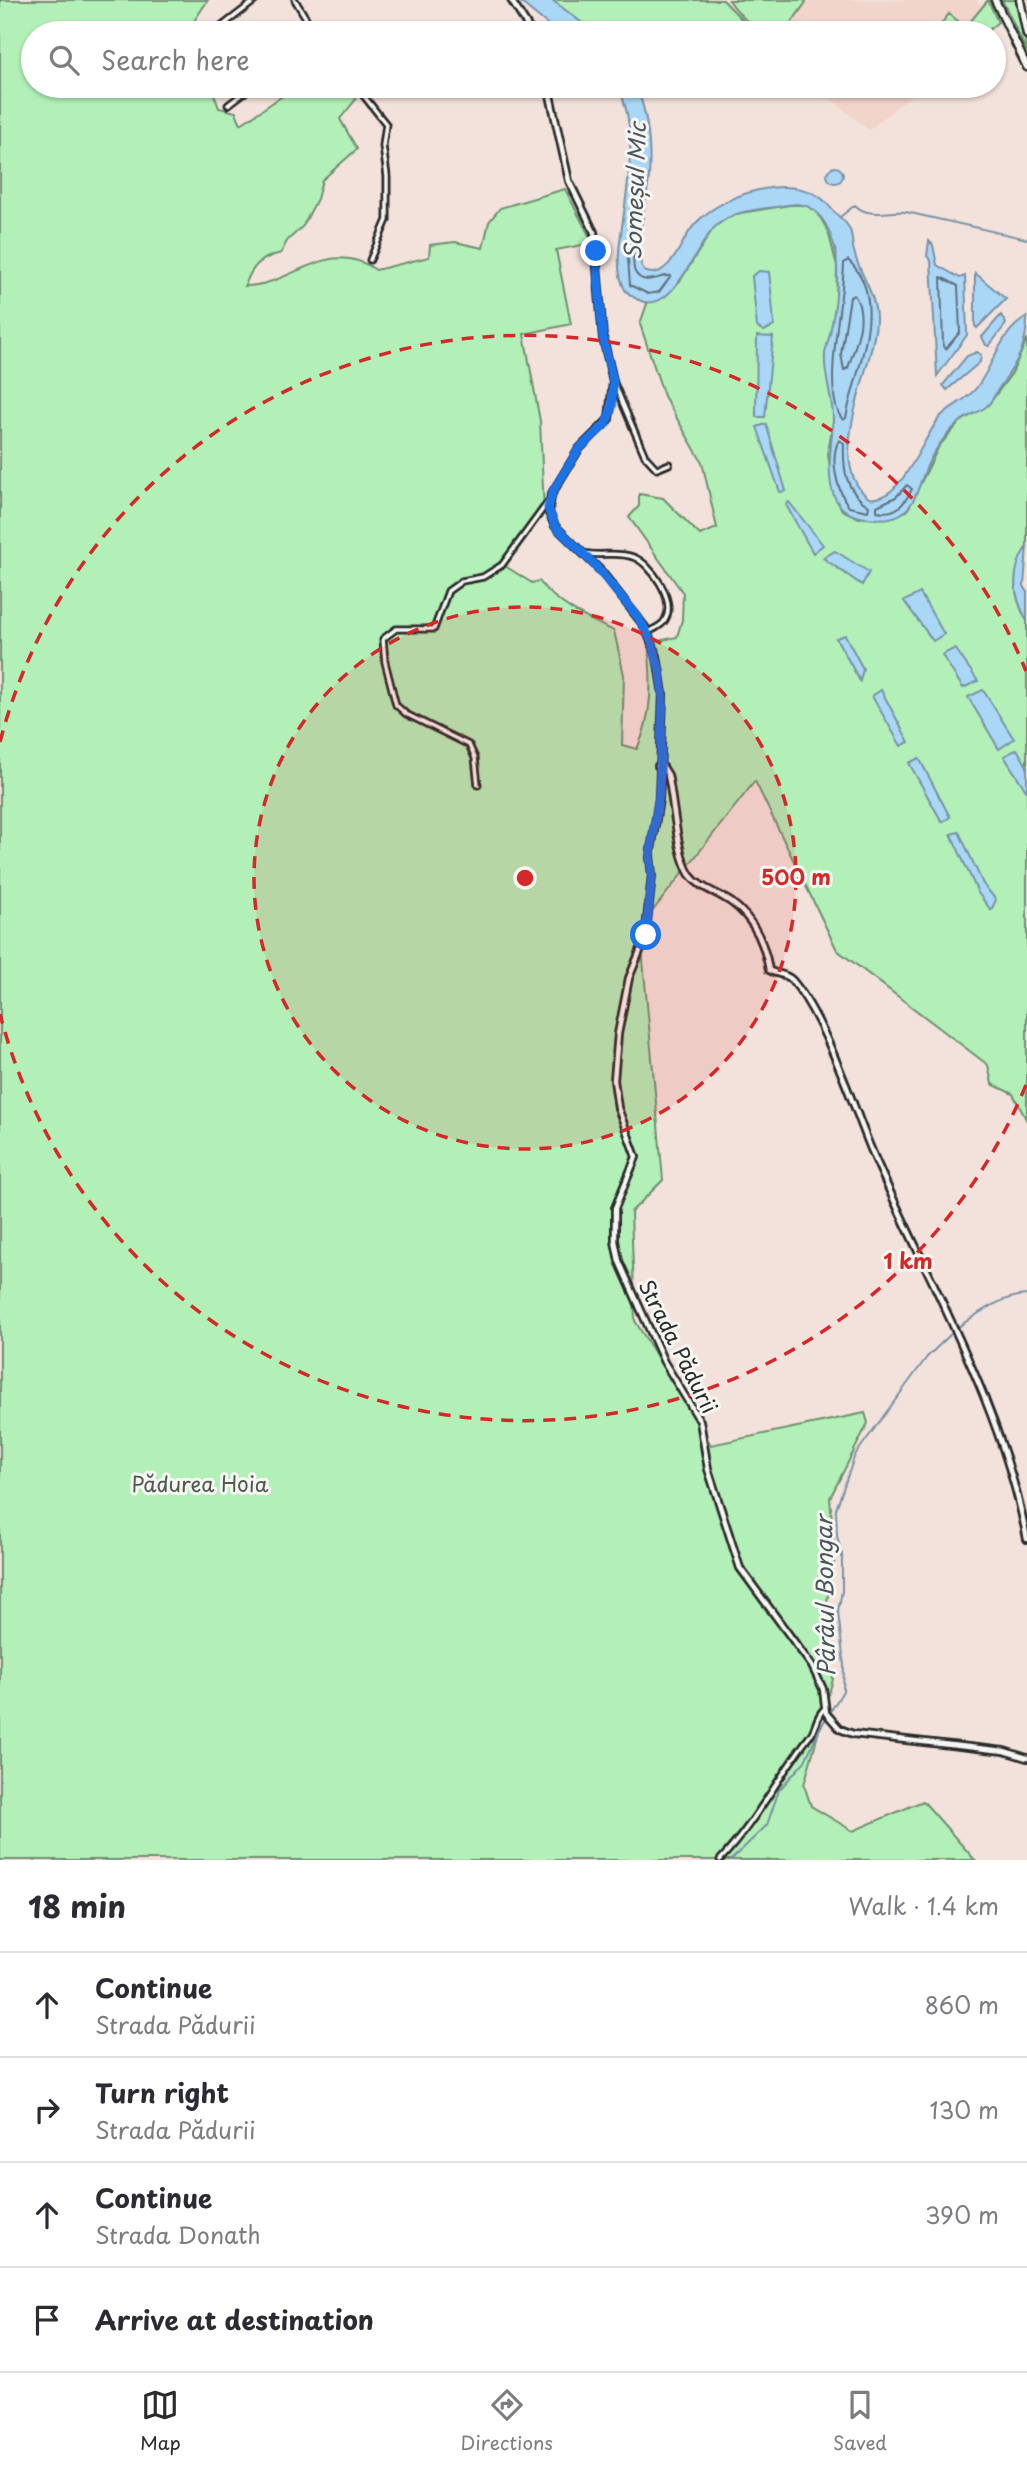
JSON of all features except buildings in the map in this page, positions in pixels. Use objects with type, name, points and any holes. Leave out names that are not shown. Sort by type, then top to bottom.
[{"type":"main road","points":[[995,0],[1005,21]]},
{"type":"main road","points":[[1020,0],[1027,35]]},
{"type":"main road","points":[[1006,23],[1027,67]]},
{"type":"street","points":[[229,21],[256,0]]},
{"type":"street","points":[[295,0],[308,21]]},
{"type":"street","points":[[511,0],[524,21]]},
{"type":"street","points":[[228,105],[237,98]]},
{"type":"street","points":[[365,98],[386,124],[383,146],[387,176],[387,220],[370,260]]},
{"type":"street","points":[[551,98],[569,181],[594,232],[603,338],[613,381],[645,456],[657,469],[669,464]]},
{"type":"street","points":[[478,785],[475,758],[469,745],[406,714],[396,705],[385,662],[383,639],[396,629],[434,629],[447,591],[462,581],[483,577],[502,565],[548,502],[579,449],[608,419],[613,381]]},
{"type":"street","name":"Strada Pădurii","points":[[548,502],[548,513],[555,526],[583,552],[626,601],[648,632],[657,656],[663,694],[658,766],[659,794],[650,857],[652,875],[645,939],[631,973],[617,1037],[615,1093],[636,1157],[615,1208],[616,1249],[664,1362],[700,1421],[708,1469],[740,1568],[812,1666],[823,1689],[825,1711],[831,1720],[840,1730],[859,1735],[900,1737],[1004,1751],[1027,1758]]},
{"type":"street","points":[[583,552],[631,556],[653,575],[664,591],[668,608],[667,618],[648,632]]},
{"type":"street","name":"Strada Pădurii","points":[[658,766],[663,767],[668,775],[678,835],[693,879],[723,897],[753,925],[767,954],[769,970],[789,977],[801,993],[857,1111],[888,1189],[957,1334],[1012,1469],[1027,1539]]},
{"type":"street","points":[[720,1860],[754,1819],[770,1790],[825,1711]]},
{"type":"shaded area","points":[[723,0],[977,0],[980,5],[988,0],[998,21],[743,21]]},
{"type":"shaded area","points":[[830,98],[908,98],[869,130]]},
{"type":"green space","name":"Pădurea Hoia","points":[[0,0],[208,0],[194,21],[21,21],[21,98],[215,98],[219,108],[236,112],[241,124],[279,98],[356,98],[340,119],[357,149],[322,180],[317,199],[303,226],[287,241],[281,253],[258,263],[245,286],[279,279],[326,260],[342,258],[359,261],[376,270],[429,257],[430,245],[455,242],[483,248],[489,222],[500,208],[565,189],[593,243],[556,250],[571,324],[524,334],[540,421],[544,511],[505,566],[532,583],[539,581],[564,604],[614,631],[624,675],[622,745],[637,749],[646,723],[650,684],[648,643],[677,637],[682,620],[683,593],[629,517],[639,506],[639,494],[663,498],[700,535],[717,528],[702,462],[664,396],[640,324],[648,301],[653,302],[680,281],[714,227],[740,213],[805,205],[817,212],[828,231],[837,266],[833,421],[828,453],[833,491],[842,510],[859,518],[907,511],[939,446],[960,422],[989,404],[1012,373],[1027,339],[1027,546],[1018,565],[1015,583],[1018,602],[1027,621],[1027,1121],[1013,1094],[992,1084],[988,1065],[837,950],[755,781],[640,927],[663,1180],[631,1212],[635,1321],[711,1445],[865,1413],[868,1423],[830,1498],[835,1556],[825,1613],[833,1679],[804,1785],[811,1806],[853,1831],[923,1801],[975,1860],[0,1860]]},
{"type":"green space","points":[[552,0],[723,0],[743,21],[579,21]]},
{"type":"green space","points":[[729,0],[806,2],[793,21],[748,21]]},
{"type":"green space","points":[[988,0],[998,21],[971,21]]},
{"type":"green space","points":[[1002,0],[1019,0],[1027,52]]},
{"type":"green space","points":[[949,14],[958,21],[943,21]]},
{"type":"water","points":[[518,0],[552,0],[579,21],[543,21]]},
{"type":"water","name":"Someșul Mic","points":[[622,98],[640,98],[648,131],[649,178],[639,251],[644,271],[661,271],[677,253],[692,227],[710,211],[744,194],[764,189],[801,189],[817,196],[847,225],[857,261],[873,299],[876,321],[850,438],[850,462],[855,482],[869,498],[880,497],[901,481],[940,417],[973,392],[1010,331],[1027,317],[1023,344],[1013,368],[987,406],[960,422],[942,441],[926,467],[917,492],[906,510],[897,516],[884,519],[866,518],[850,514],[840,506],[833,494],[830,466],[833,413],[825,363],[836,297],[837,258],[828,229],[812,209],[792,204],[752,210],[729,217],[707,236],[667,295],[655,302],[641,301],[625,290],[619,255],[629,169],[630,135]]},
{"type":"water","points":[[832,167],[838,167],[843,175],[841,181],[832,183],[827,178],[827,172]]},
{"type":"water","points":[[929,241],[933,245],[937,265],[960,278],[965,276],[967,335],[937,376],[931,261],[927,256]]},
{"type":"water","points":[[759,271],[769,272],[773,312],[774,326],[764,331],[757,327],[752,276]]},
{"type":"water","points":[[975,273],[1006,299],[977,328],[975,326]]},
{"type":"water","points":[[1001,315],[1006,324],[989,346],[986,345],[982,337]]},
{"type":"water","points":[[757,336],[773,337],[765,417],[756,417]]},
{"type":"water","points":[[977,352],[981,355],[980,362],[947,390],[943,385],[967,356]]},
{"type":"water","points":[[766,424],[786,491],[780,492],[757,427]]},
{"type":"water","points":[[789,502],[823,545],[813,553],[786,505]]},
{"type":"water","points":[[1027,546],[1024,586],[1027,591],[1027,621],[1015,583],[1018,565]]},
{"type":"water","points":[[835,551],[869,572],[862,585],[823,558]]},
{"type":"water","points":[[920,593],[944,634],[933,641],[904,601]]},
{"type":"water","points":[[845,635],[863,669],[860,681],[836,638]]},
{"type":"water","points":[[955,648],[978,681],[963,688],[942,655]]},
{"type":"water","points":[[881,690],[909,742],[901,746],[872,696]]},
{"type":"water","points":[[983,690],[1014,739],[999,749],[968,697]]},
{"type":"water","points":[[1017,749],[1027,766],[1027,792],[1004,756]]},
{"type":"water","points":[[919,758],[950,817],[942,822],[909,763]]},
{"type":"water","points":[[959,832],[983,884],[996,900],[991,910],[978,893],[951,834]]},
{"type":"waterway","points":[[840,217],[855,205],[866,212],[906,212],[1027,239]]},
{"type":"waterway","name":"Pârâul Bongar","points":[[957,1328],[999,1302],[1027,1295]]},
{"type":"waterway","name":"Pârâul Bongar","points":[[731,1860],[767,1825],[779,1790],[805,1761],[819,1730],[843,1691],[844,1665],[838,1611],[842,1591],[842,1555],[837,1536],[836,1509],[855,1455],[927,1357],[953,1332]]},
{"type":"route","points":[[596,251],[603,338],[613,381],[611,414],[606,424],[579,449],[553,491],[548,508],[555,526],[601,571],[638,617],[648,632],[657,656],[663,699],[658,766],[659,794],[650,857],[652,875],[646,913],[646,935]]}]
